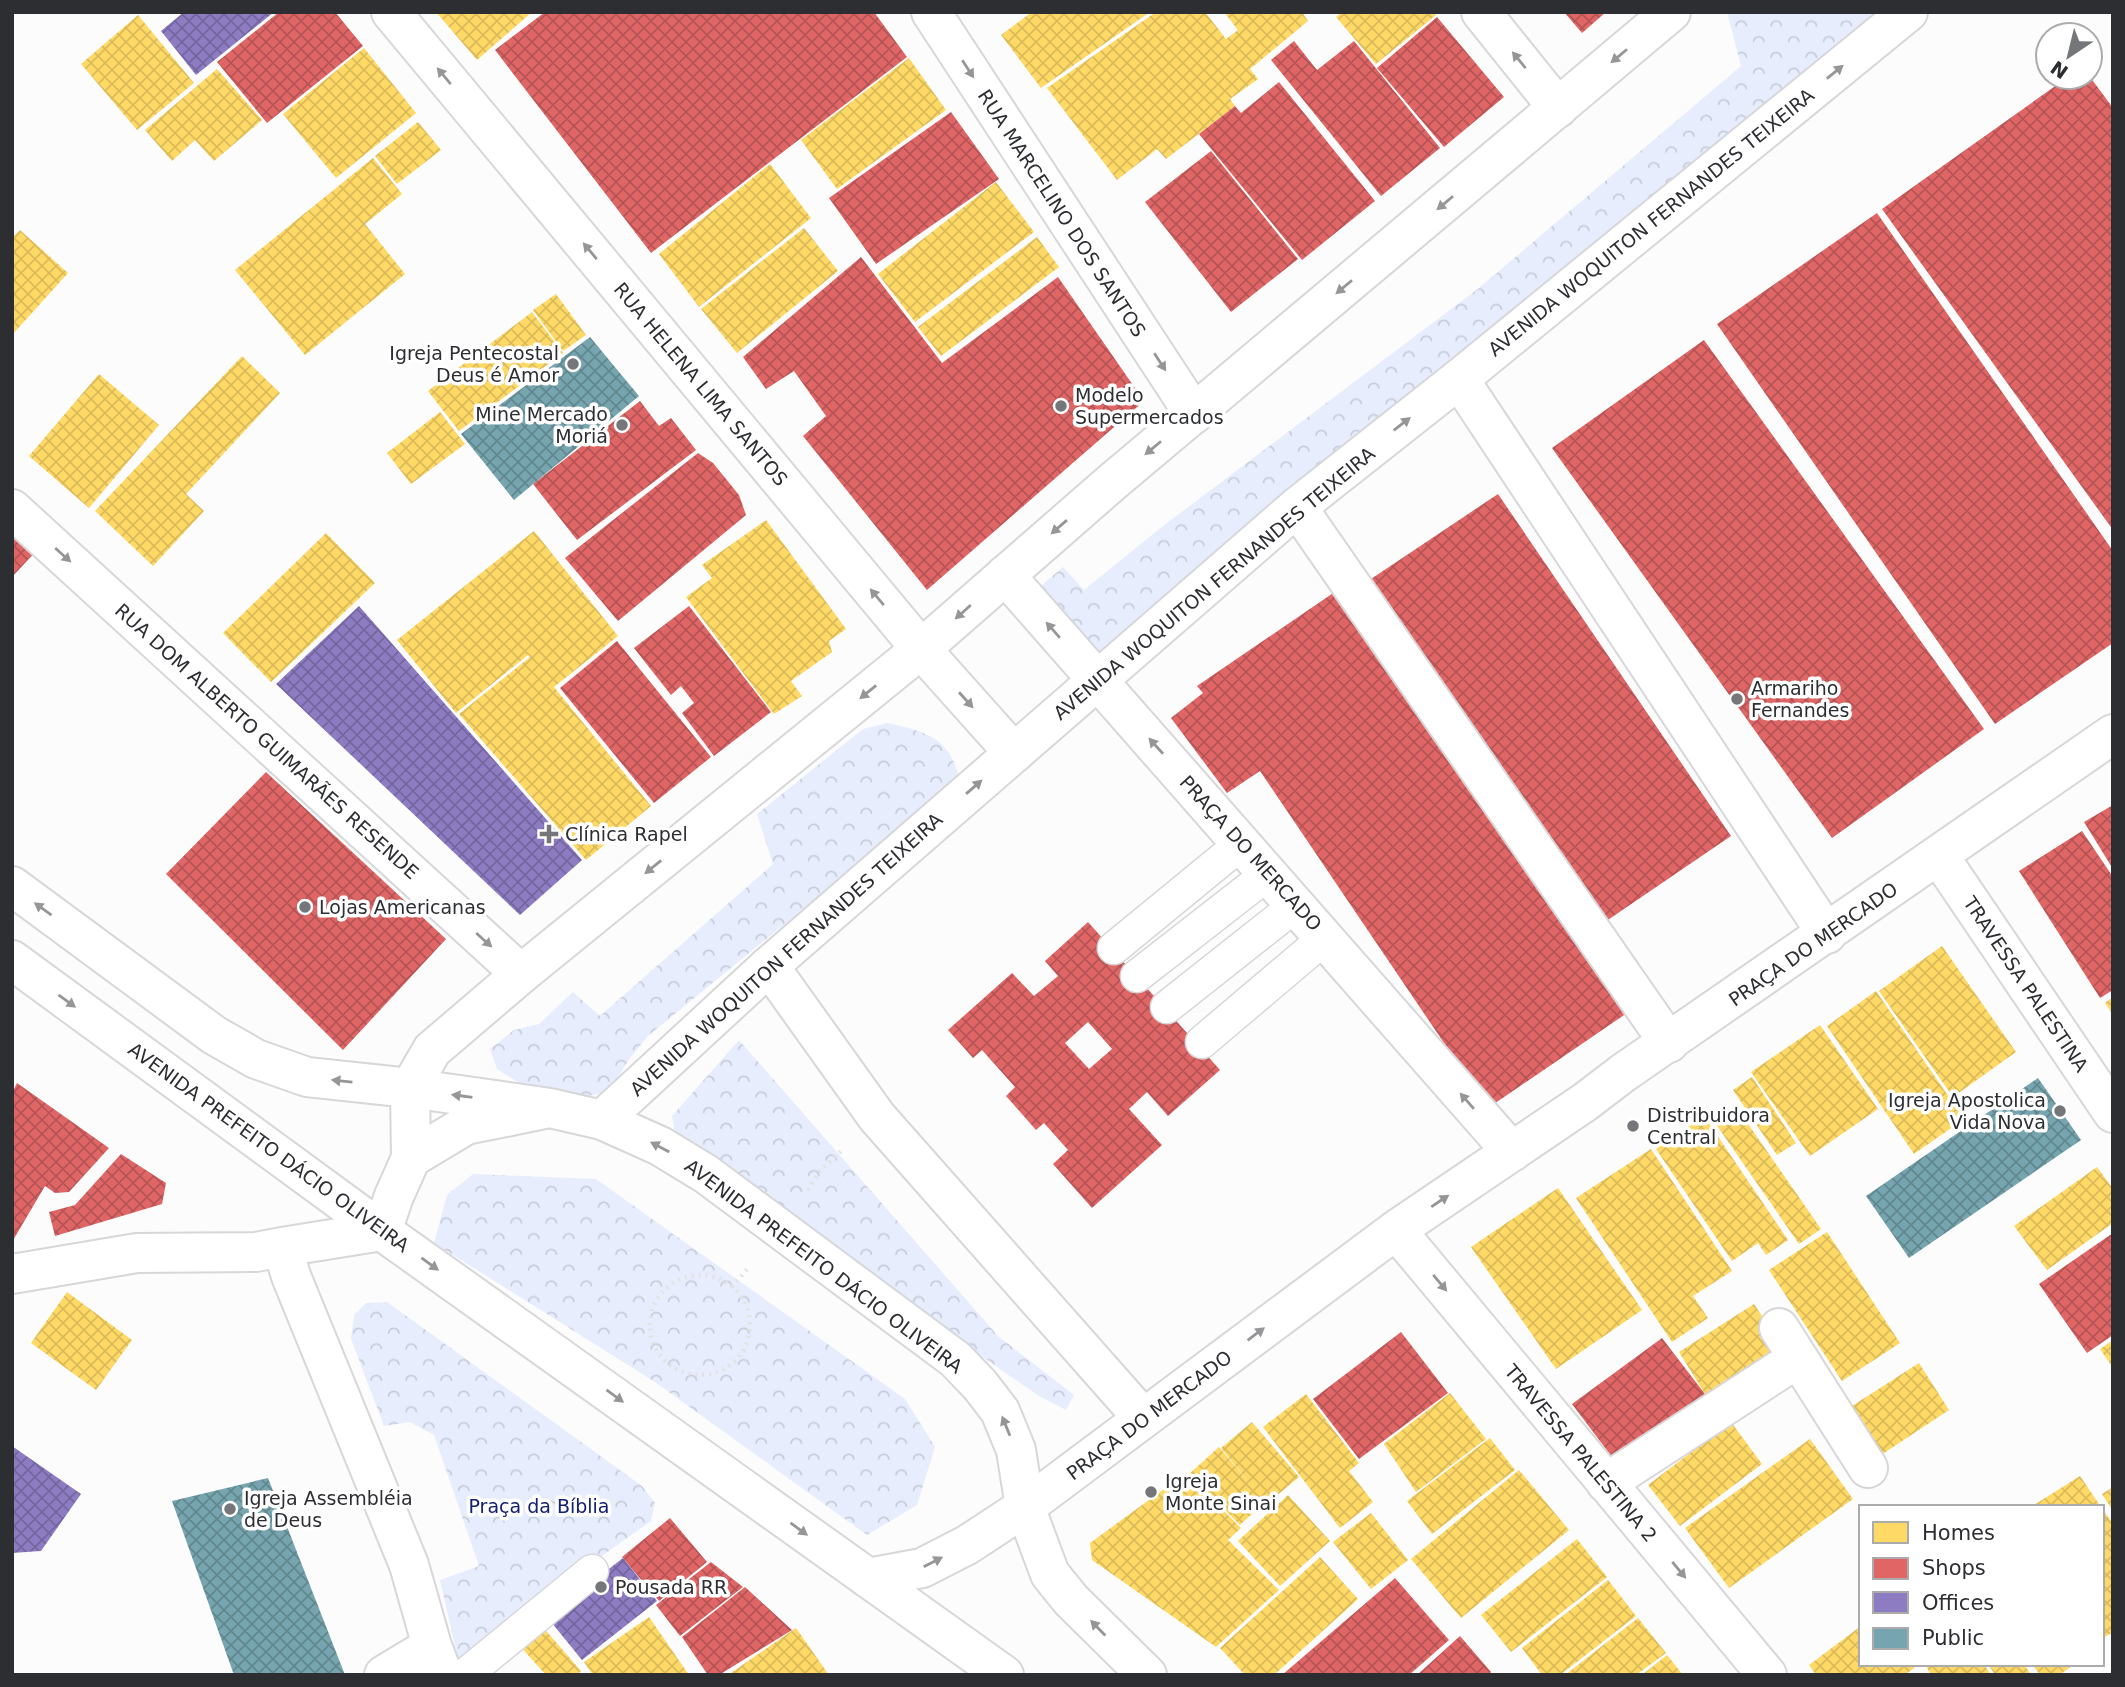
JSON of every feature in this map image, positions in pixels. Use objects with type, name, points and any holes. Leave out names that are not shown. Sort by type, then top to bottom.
[{"type":"street","name":"RUA HELENA LIMA SANTOS","points":[[391,12],[921,649],[1014,753]]},
{"type":"street","name":"RUA MARCELINO DOS SANTOS","points":[[931,12],[1194,414]]},
{"type":"street","points":[[1481,12],[1558,108]]},
{"type":"street","points":[[12,1273],[137,1253],[256,1252],[382,1231],[411,1158],[410,1088],[432,1050],[521,974],[921,649],[1194,414],[1671,12]]},
{"type":"street","name":"AVENIDA WOQUITON FERNANDES TEIXEIRA","points":[[602,1120],[769,966],[1297,507],[1460,379],[1908,12]]},
{"type":"street","points":[[1460,379],[1827,934]]},
{"type":"street","points":[[1297,507],[1670,1043]]},
{"type":"street","name":"RUA DOM ALBERTO GUIMARÃES RESENDE","points":[[12,509],[521,974]]},
{"type":"street","name":"PRAÇA DO MERCADO","points":[[1005,575],[1326,937],[1512,1152]]},
{"type":"street","name":"PRAÇA DO MERCADO","points":[[868,1578],[922,1568],[967,1545],[1025,1507],[1396,1230],[2113,734]]},
{"type":"street","name":"TRAVESSA PALESTINA","points":[[1939,856],[2113,1113]]},
{"type":"street","name":"AVENIDA PREFEITO DÁCIO OLIVEIRA","points":[[12,886],[214,1035],[256,1059],[307,1077],[410,1088],[550,1108],[602,1120],[660,1146],[706,1174],[955,1359],[980,1385],[1000,1411],[1016,1450],[1025,1507],[1050,1574],[1088,1619],[1147,1675]]},
{"type":"street","name":"AVENIDA PREFEITO DÁCIO OLIVEIRA","points":[[12,960],[382,1231],[1004,1675]]},
{"type":"street","points":[[769,966],[877,1117],[1143,1418]]},
{"type":"street","points":[[411,1158],[466,1125],[550,1108]]},
{"type":"street","name":"TRAVESSA PALESTINA 2","points":[[1396,1230],[1767,1675]]},
{"type":"street","points":[[282,1247],[291,1276],[410,1566],[438,1660],[384,1675]]},
{"type":"street","points":[[1606,1483],[1788,1343],[1868,1468]]},
{"type":"lane","points":[[1114,948],[1242,844]]},
{"type":"lane","points":[[1137,976],[1269,873]]},
{"type":"lane","points":[[1167,1007],[1296,905]]},
{"type":"lane","points":[[1202,1042],[1326,937]]},
{"type":"lane","points":[[465,1675],[592,1571]]},
{"type":"path","points":[[820,1171],[838,1154]]},
{"type":"path","points":[[703,1275],[722,1280],[738,1292],[749,1309],[751,1329],[747,1346],[736,1361],[721,1372],[704,1376],[685,1374],[669,1366],[655,1349],[649,1328],[652,1307],[665,1289],[683,1277],[703,1275]]},
{"type":"green space","points":[[1727,12],[1895,12],[1095,660],[1015,608],[1063,567],[1084,590],[1163,526],[1479,288],[1741,66]]},
{"type":"green space","points":[[887,723],[923,733],[942,744],[955,764],[959,777],[943,794],[648,1036],[610,1090],[594,1095],[559,1099],[533,1092],[497,1069],[490,1049],[514,1030],[539,1024],[573,992],[600,1016],[773,864],[757,814],[863,729]]},
{"type":"green space","points":[[739,1040],[998,1336],[1074,1395],[1066,1410],[1039,1396],[677,1144],[672,1116]]},
{"type":"green space","points":[[473,1174],[596,1179],[905,1399],[935,1447],[917,1505],[867,1535],[655,1382],[434,1243],[447,1195]]},
{"type":"green space","name":"Praça da Bíblia","points":[[387,1302],[642,1486],[655,1503],[651,1521],[458,1659],[440,1580],[479,1566],[434,1435],[410,1422],[384,1426],[351,1339],[354,1315],[366,1303]]},
{"type":"building: Homes","points":[[436,12],[532,12],[477,60]]},
{"type":"building: Homes","points":[[1032,12],[1150,12],[1041,88],[1001,35]]},
{"type":"building: Homes","points":[[1156,12],[1205,12],[1226,39],[1238,30],[1224,12],[1302,12],[1308,21],[1250,69],[1258,79],[1230,99],[1235,106],[1166,159],[1157,149],[1117,180],[1047,88]]},
{"type":"building: Homes","points":[[1342,12],[1433,12],[1436,15],[1376,64],[1336,17]]},
{"type":"building: Homes","points":[[138,15],[194,83],[137,130],[81,64]]},
{"type":"building: Homes","points":[[364,48],[416,113],[336,178],[283,114]]},
{"type":"building: Homes","points":[[909,58],[946,110],[837,189],[801,140]]},
{"type":"building: Homes","points":[[217,69],[262,120],[214,161],[195,140],[172,161],[145,130]]},
{"type":"building: Homes","points":[[418,122],[441,150],[397,184],[375,156]]},
{"type":"building: Homes","points":[[373,158],[402,194],[365,224],[405,274],[305,355],[235,270]]},
{"type":"building: Homes","points":[[770,164],[811,218],[699,307],[659,254]]},
{"type":"building: Homes","points":[[996,182],[1034,232],[915,322],[878,274]]},
{"type":"building: Homes","points":[[804,228],[838,271],[737,353],[701,309]]},
{"type":"building: Homes","points":[[20,230],[68,273],[12,335],[12,238]]},
{"type":"building: Homes","points":[[1037,237],[1059,267],[941,356],[918,327]]},
{"type":"building: Homes","points":[[556,294],[586,335],[563,351],[533,310]]},
{"type":"building: Homes","points":[[532,312],[563,353],[459,431],[428,391]]},
{"type":"building: Homes","points":[[242,356],[280,393],[186,494],[204,511],[153,566],[95,511]]},
{"type":"building: Homes","points":[[99,374],[159,425],[89,508],[29,456]]},
{"type":"building: Homes","points":[[440,412],[465,444],[411,484],[387,453]]},
{"type":"building: Homes","points":[[766,520],[846,629],[829,641],[832,652],[791,681],[802,696],[774,714],[686,597],[712,578],[702,565]]},
{"type":"building: Homes","points":[[534,531],[618,636],[554,687],[651,806],[586,860],[459,714],[530,657],[528,655],[456,713],[397,640]]},
{"type":"building: Homes","points":[[326,533],[375,583],[271,682],[223,633]]},
{"type":"building: Homes","points":[[1942,946],[2016,1052],[1953,1097],[1879,991]]},
{"type":"building: Homes","points":[[1876,991],[1964,1119],[1914,1154],[1827,1026]]},
{"type":"building: Homes","points":[[2113,997],[2113,1015],[2105,1003]]},
{"type":"building: Homes","points":[[1820,1025],[1878,1109],[1810,1156],[1751,1072]]},
{"type":"building: Homes","points":[[1752,1077],[1796,1143],[1777,1155],[1733,1090]]},
{"type":"building: Homes","points":[[1735,1105],[1821,1229],[1799,1244],[1713,1120]]},
{"type":"building: Homes","points":[[1704,1116],[1788,1240],[1766,1255],[1758,1243],[1732,1261],[1656,1149]]},
{"type":"building: Homes","points":[[1651,1149],[1732,1271],[1693,1296],[1708,1318],[1672,1342],[1576,1198]]},
{"type":"building: Homes","points":[[2097,1167],[2113,1189],[2113,1223],[2047,1270],[2014,1226]]},
{"type":"building: Homes","points":[[1558,1188],[1642,1310],[1556,1369],[1471,1247]]},
{"type":"building: Homes","points":[[1827,1232],[1900,1343],[1842,1381],[1769,1270]]},
{"type":"building: Homes","points":[[67,1292],[132,1340],[96,1390],[31,1343]]},
{"type":"building: Homes","points":[[1754,1304],[1786,1353],[1710,1402],[1679,1352]]},
{"type":"building: Homes","points":[[2113,1340],[2113,1368],[2100,1349]]},
{"type":"building: Homes","points":[[1919,1363],[1949,1410],[1881,1455],[1849,1408]]},
{"type":"building: Homes","points":[[1450,1393],[1486,1439],[1416,1492],[1384,1444]]},
{"type":"building: Homes","points":[[1306,1394],[1359,1463],[1349,1471],[1373,1502],[1340,1528],[1263,1427]]},
{"type":"building: Homes","points":[[1252,1422],[1299,1477],[1268,1503],[1266,1501],[1240,1525],[1189,1474],[1219,1447],[1253,1487],[1221,1448]]},
{"type":"building: Homes","points":[[1731,1422],[1762,1464],[1680,1526],[1648,1485]]},
{"type":"building: Homes","points":[[1490,1438],[1515,1470],[1432,1534],[1407,1501]]},
{"type":"building: Homes","points":[[1810,1439],[1853,1499],[1729,1588],[1685,1528]]},
{"type":"building: Homes","points":[[1519,1470],[1569,1530],[1461,1618],[1411,1559]]},
{"type":"building: Homes","points":[[1186,1473],[1241,1528],[1228,1540],[1279,1590],[1216,1647],[1092,1560],[1090,1543]]},
{"type":"building: Homes","points":[[2080,1476],[2100,1505],[2034,1505]]},
{"type":"building: Homes","points":[[2113,1487],[2113,1511],[2102,1494]]},
{"type":"building: Homes","points":[[1288,1495],[1330,1541],[1280,1586],[1238,1541]]},
{"type":"building: Homes","points":[[2104,1511],[2113,1524],[2113,1632],[2104,1638]]},
{"type":"building: Homes","points":[[1371,1513],[1408,1560],[1371,1589],[1333,1542]]},
{"type":"building: Homes","points":[[1577,1539],[1607,1577],[1511,1652],[1481,1615]]},
{"type":"building: Homes","points":[[1320,1557],[1358,1599],[1274,1675],[1245,1675],[1220,1648]]},
{"type":"building: Homes","points":[[1608,1580],[1636,1616],[1560,1675],[1542,1675],[1522,1648]]},
{"type":"building: Homes","points":[[649,1617],[689,1675],[593,1675],[584,1662]]},
{"type":"building: Homes","points":[[1638,1618],[1666,1653],[1636,1675],[1565,1675]]},
{"type":"building: Homes","points":[[541,1625],[581,1671],[577,1675],[546,1675],[519,1645]]},
{"type":"building: Homes","points":[[796,1628],[829,1675],[728,1675]]},
{"type":"building: Homes","points":[[1859,1628],[1859,1666],[1916,1666],[1905,1675],[1816,1675],[1809,1665]]},
{"type":"building: Homes","points":[[1667,1655],[1683,1675],[1642,1675]]},
{"type":"building: Homes","points":[[1926,1666],[1985,1666],[1991,1675],[1931,1675]]},
{"type":"building: Homes","points":[[1989,1666],[2025,1666],[2031,1675],[1995,1675]]},
{"type":"building: Homes","points":[[2033,1666],[2072,1666],[2059,1675],[2040,1675]]},
{"type":"building: Shops","points":[[279,12],[335,12],[363,46],[267,123],[217,62]]},
{"type":"building: Shops","points":[[545,12],[874,12],[907,57],[651,253],[495,50]]},
{"type":"building: Shops","points":[[1564,12],[1606,12],[1582,33]]},
{"type":"building: Shops","points":[[1437,17],[1504,97],[1444,147],[1377,68]]},
{"type":"building: Shops","points":[[1294,41],[1317,70],[1354,41],[1440,148],[1381,196],[1271,60]]},
{"type":"building: Shops","points":[[1279,82],[1375,201],[1302,260],[1199,134],[1235,106],[1241,113]]},
{"type":"building: Shops","points":[[2048,91],[2100,91],[2113,108],[2113,530],[1882,209]]},
{"type":"building: Shops","points":[[951,112],[999,179],[876,264],[829,198]]},
{"type":"building: Shops","points":[[1211,151],[1298,259],[1231,312],[1145,202]]},
{"type":"building: Shops","points":[[1877,213],[2113,551],[2113,643],[1995,724],[1717,324]]},
{"type":"building: Shops","points":[[861,257],[942,363],[1058,277],[1144,401],[927,590],[803,436],[826,416],[794,371],[766,389],[743,357]]},
{"type":"building: Shops","points":[[1704,340],[1984,729],[1832,838],[1552,448]]},
{"type":"building: Shops","points":[[640,401],[659,426],[671,418],[696,450],[577,540],[533,484]]},
{"type":"building: Shops","points":[[698,453],[713,463],[739,495],[746,515],[618,621],[565,558]]},
{"type":"building: Shops","points":[[1498,494],[1731,836],[1599,926],[1365,583]]},
{"type":"building: Shops","points":[[12,522],[40,547],[12,577]]},
{"type":"building: Shops","points":[[1339,589],[1630,1011],[1488,1108],[1260,771],[1227,793],[1171,718],[1203,693],[1197,686]]},
{"type":"building: Shops","points":[[689,606],[771,712],[714,756],[682,713],[694,703],[681,686],[671,695],[634,648]]},
{"type":"building: Shops","points":[[617,641],[711,757],[654,803],[560,688]]},
{"type":"building: Shops","name":"Lojas Americanas","points":[[266,772],[446,939],[343,1050],[166,874]]},
{"type":"building: Shops","points":[[2113,805],[2113,869],[2084,822]]},
{"type":"building: Shops","points":[[2082,831],[2113,877],[2113,990],[2100,998],[2019,871]]},
{"type":"building: Shops","points":[[1088,922],[1220,1070],[1168,1116],[1147,1092],[1129,1109],[1162,1145],[1092,1208],[1053,1164],[1068,1150],[1044,1123],[1036,1130],[1006,1096],[1015,1087],[982,1050],[973,1058],[948,1030],[1012,973],[1034,996],[1058,976],[1045,961]],"holes":[[[1088,1022],[1112,1049],[1089,1069],[1065,1043]]]},
{"type":"building: Shops","points":[[17,1083],[109,1148],[69,1192],[55,1193],[45,1186],[12,1242],[12,1093]]},
{"type":"building: Shops","points":[[121,1154],[166,1183],[162,1204],[55,1236],[49,1212],[75,1205]]},
{"type":"building: Shops","points":[[2113,1233],[2113,1335],[2087,1353],[2039,1284]]},
{"type":"building: Shops","points":[[1401,1332],[1448,1393],[1359,1459],[1313,1399]]},
{"type":"building: Shops","points":[[1662,1338],[1708,1398],[1618,1465],[1572,1404]]},
{"type":"building: Shops","points":[[670,1518],[707,1562],[659,1601],[622,1557]]},
{"type":"building: Shops","points":[[711,1562],[743,1587],[680,1636],[656,1605]]},
{"type":"building: Shops","points":[[1395,1578],[1449,1640],[1409,1675],[1282,1675]]},
{"type":"building: Shops","points":[[745,1587],[792,1630],[719,1675],[708,1675],[682,1637]]},
{"type":"building: Shops","points":[[1460,1636],[1491,1672],[1488,1675],[1417,1675]]},
{"type":"building: Offices","points":[[184,12],[274,12],[196,75],[161,31]]},
{"type":"building: Offices","points":[[359,606],[582,860],[520,915],[276,684]]},
{"type":"building: Offices","points":[[12,1446],[81,1494],[41,1551],[12,1553]]},
{"type":"building: Offices","points":[[623,1558],[657,1601],[582,1660],[547,1617]]},
{"type":"building: Public","points":[[590,337],[639,396],[514,500],[461,434]]},
{"type":"building: Public","points":[[2038,1078],[2081,1140],[1909,1258],[1866,1196]]},
{"type":"building: Public","points":[[268,1478],[345,1675],[234,1675],[172,1501]]},
{"type":"place","name":"Igreja Pentecostal Deus é Amor","points":[[573,364]]},
{"type":"place","name":"Modelo Supermercados","points":[[1061,406]]},
{"type":"place","name":"Mine Mercado Moriá","points":[[622,425]]},
{"type":"place","name":"Armariho Fernandes","points":[[1737,699]]},
{"type":"place","name":"Clínica Rapel","points":[[549,834]]},
{"type":"place","name":"Lojas Americanas","points":[[305,907]]},
{"type":"place","name":"Igreja Apostolica Vida Nova","points":[[2060,1111]]},
{"type":"place","name":"Distribuidora Central","points":[[1633,1126]]},
{"type":"place","name":"Igreja Monte Sinai","points":[[1151,1492]]},
{"type":"place","name":"Igreja Assembléia de Deus","points":[[230,1509]]},
{"type":"place","name":"Pousada RR","points":[[601,1587]]}]
